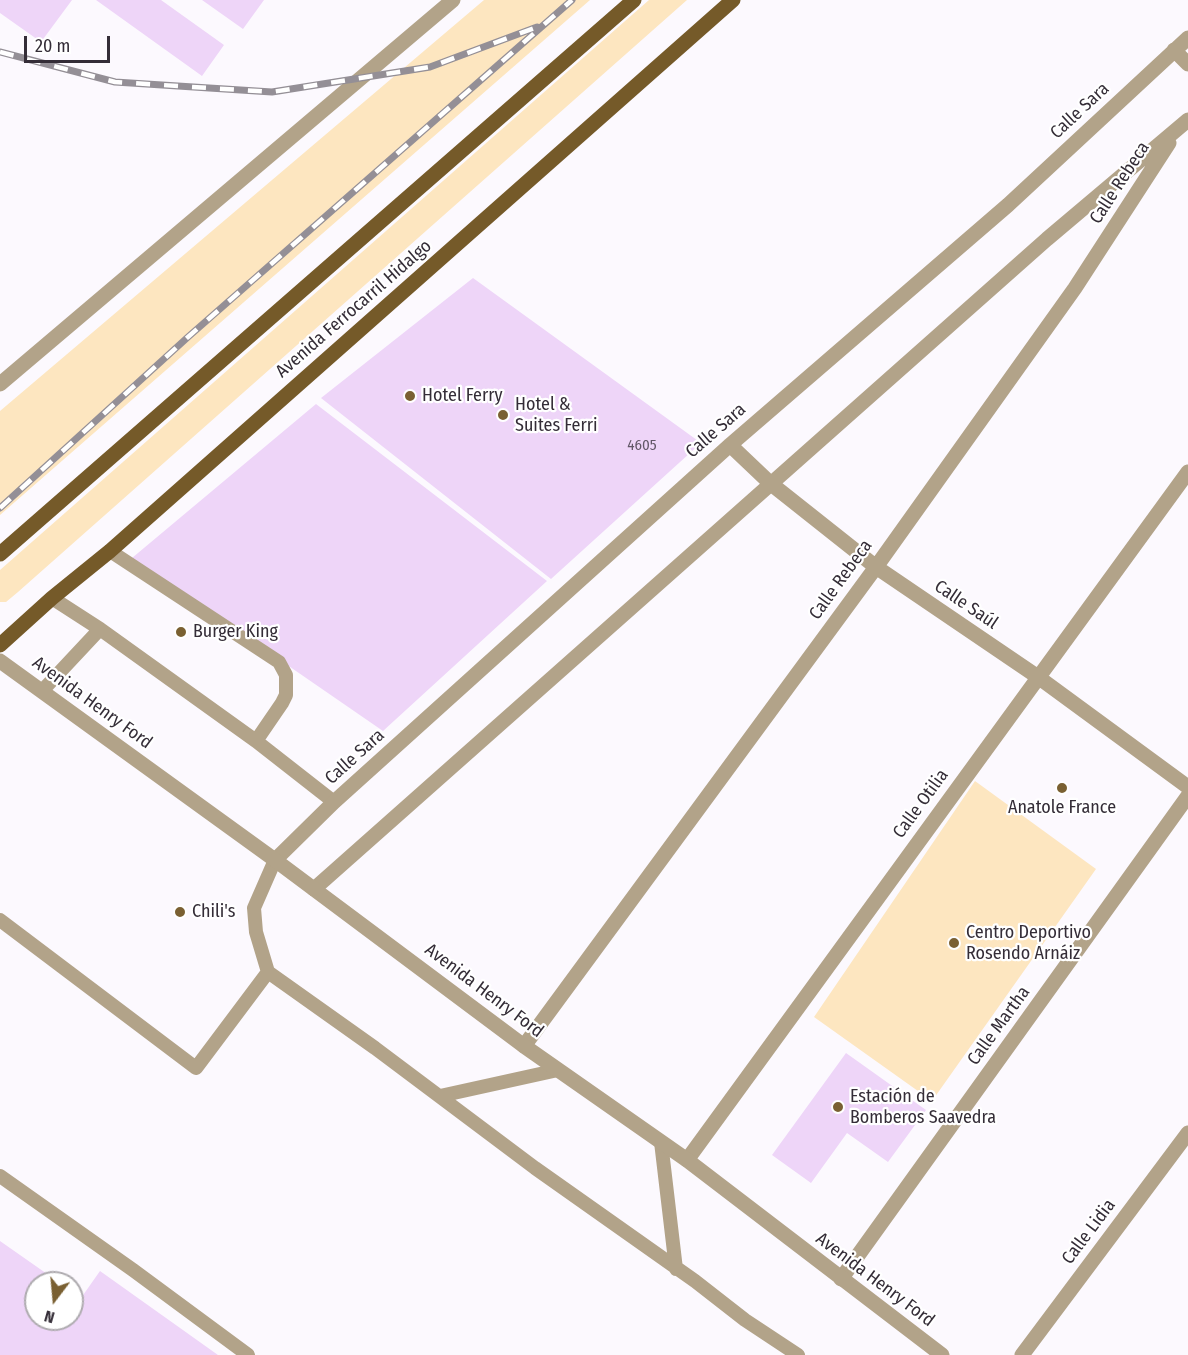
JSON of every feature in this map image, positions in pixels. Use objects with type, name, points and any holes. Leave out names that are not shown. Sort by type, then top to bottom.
[{"type":"main road","points":[[0,554],[634,0]]},
{"type":"main road","name":"Avenida Ferrocarril Hidalgo","points":[[0,645],[52,598],[110,551],[733,0]]},
{"type":"street","points":[[0,384],[453,0]]},
{"type":"street","name":"Calle Sara","points":[[275,860],[334,802],[730,445],[1008,205],[1188,38]]},
{"type":"street","points":[[1174,50],[1188,63]]},
{"type":"street","points":[[314,889],[1047,239],[1183,125]]},
{"type":"street","name":"Calle Rebeca","points":[[524,1046],[876,567],[1075,288],[1183,125]]},
{"type":"street","name":"Calle Saúl","points":[[730,445],[770,483],[876,567],[1038,677],[1188,787]]},
{"type":"street","name":"Calle Otilia","points":[[687,1160],[1188,472]]},
{"type":"street","name":"Avenida Henry Ford","points":[[0,661],[275,860],[524,1046],[687,1160],[942,1355]]},
{"type":"street","name":"Calle Martha","points":[[841,1279],[1188,796]]},
{"type":"street","name":"Calle Lidia","points":[[1022,1355],[1188,1133]]},
{"type":"lane","points":[[110,551],[279,662],[286,675],[286,694],[256,741]]},
{"type":"lane","points":[[52,598],[100,629],[256,741],[334,802]]},
{"type":"lane","points":[[42,691],[100,629]]},
{"type":"lane","points":[[275,860],[254,908],[256,932],[268,972],[745,1320],[798,1355]]},
{"type":"lane","points":[[0,920],[196,1068],[268,972]]},
{"type":"lane","points":[[440,1096],[558,1070]]},
{"type":"lane","points":[[661,1142],[676,1269]]},
{"type":"lane","points":[[0,1176],[248,1355]]},
{"type":"shaded area","points":[[484,0],[590,0],[0,515],[0,411]]},
{"type":"shaded area","points":[[649,0],[687,0],[18,592],[6,602],[0,602],[0,570]]},
{"type":"shaded area","name":"Centro Deportivo Rosendo Arnáiz","points":[[975,781],[1096,869],[932,1101],[814,1017]]},
{"type":"building","points":[[0,0],[72,0],[41,42],[0,13]]},
{"type":"building","points":[[96,0],[161,0],[224,45],[202,76]]},
{"type":"building","points":[[202,0],[264,0],[243,29]]},
{"type":"building","name":"Hotel & Suites Ferri","points":[[473,278],[701,443],[551,579],[321,398]]},
{"type":"building","points":[[316,404],[547,581],[383,731],[132,558]]},
{"type":"building","points":[[846,1053],[926,1110],[888,1162],[847,1133],[811,1183],[772,1155]]},
{"type":"building","points":[[0,1241],[43,1271],[24,1271],[24,1331],[84,1331],[84,1294],[100,1271],[218,1355],[0,1355]]},
{"type":"railway","points":[[0,508],[188,337],[572,0]]},
{"type":"railway","points":[[0,52],[115,82],[272,92],[430,67],[537,27]]},
{"type":"place","name":"Hotel Ferry","points":[[410,396]]},
{"type":"place","name":"Hotel & Suites Ferri","points":[[503,415]]},
{"type":"place","name":"Burger King","points":[[181,632]]},
{"type":"place","name":"Anatole France","points":[[1062,788]]},
{"type":"place","name":"Chili's","points":[[180,912]]},
{"type":"place","name":"Centro Deportivo Rosendo Arnáiz","points":[[954,943]]},
{"type":"place","name":"Estación de Bomberos Saavedra","points":[[838,1107]]}]
